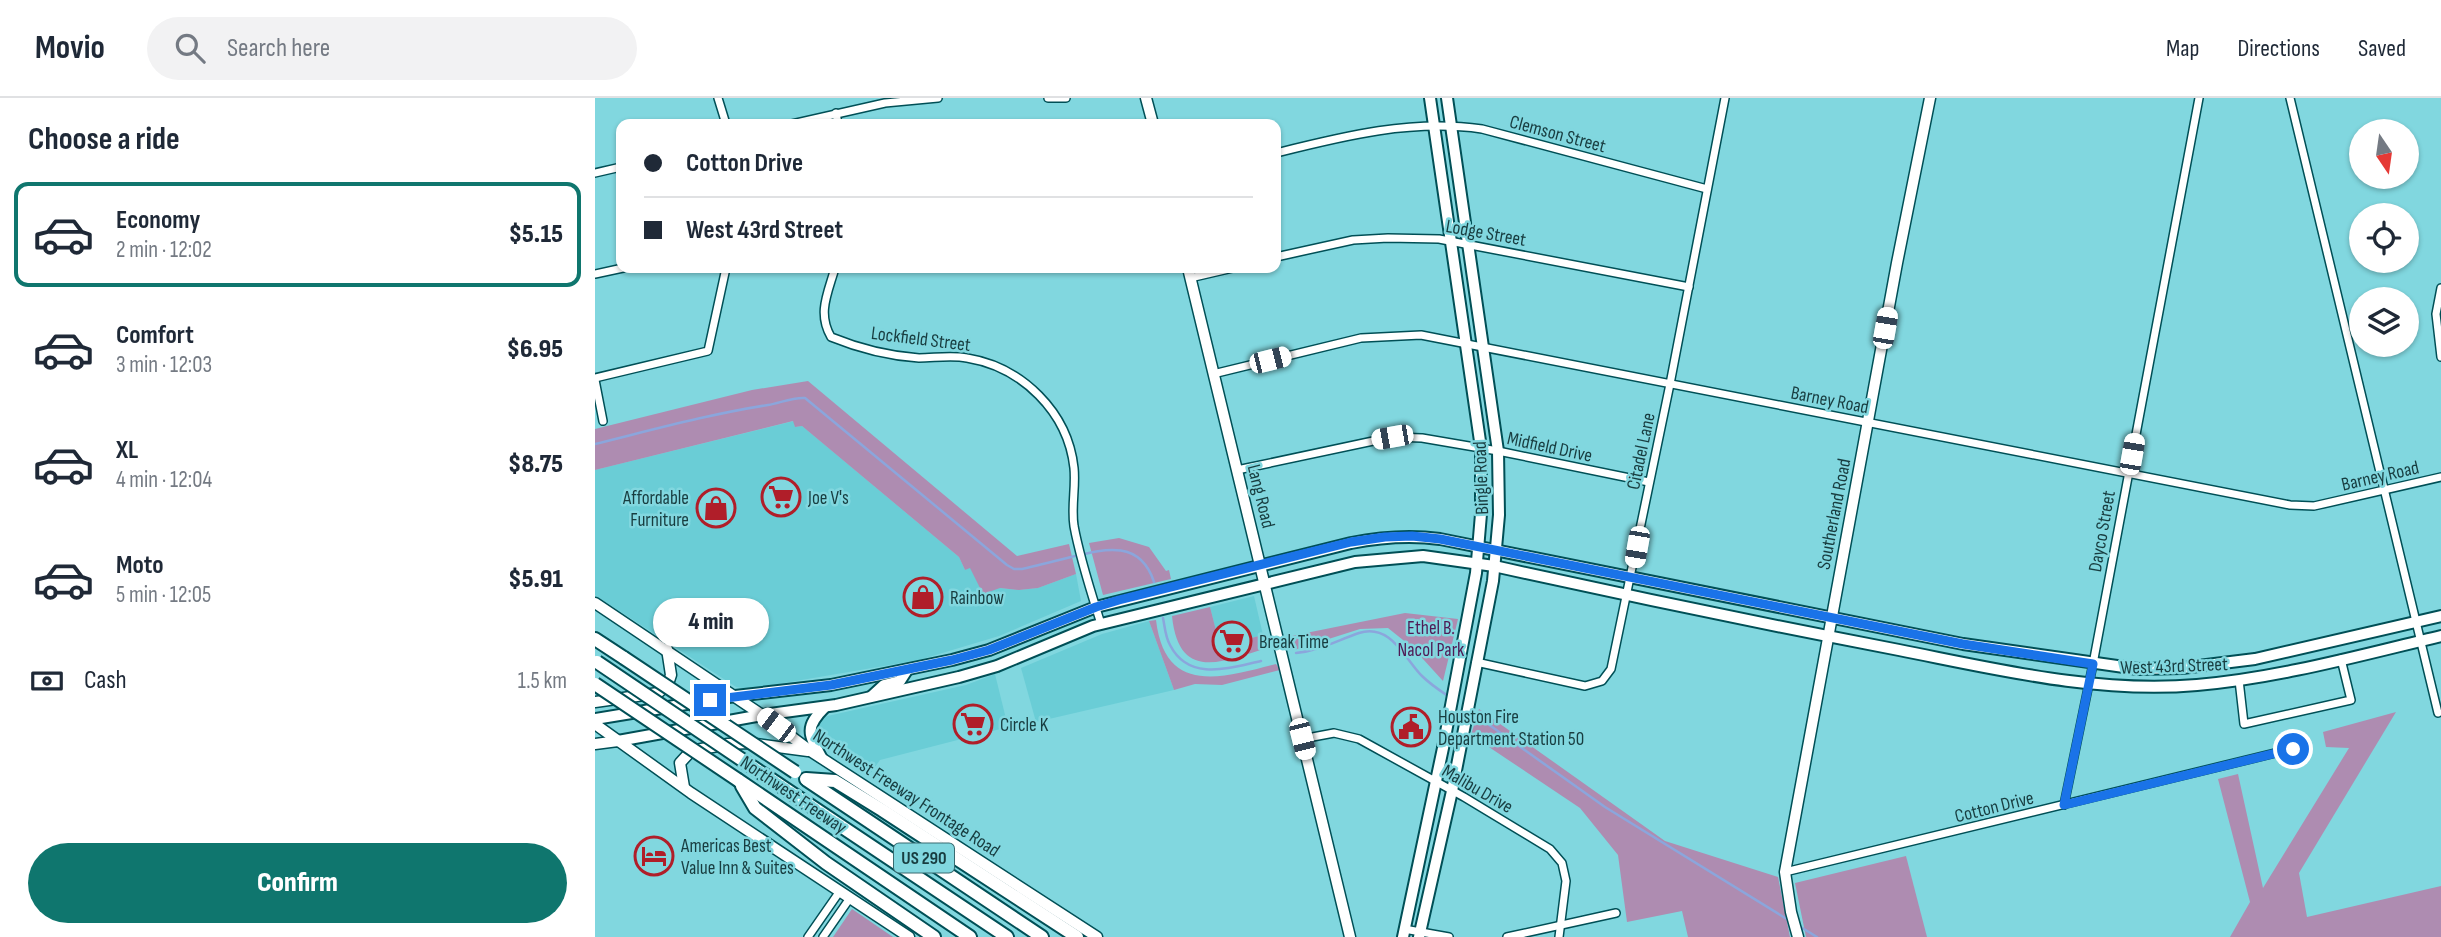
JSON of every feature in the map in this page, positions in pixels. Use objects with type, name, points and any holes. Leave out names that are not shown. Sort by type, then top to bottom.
[{"type":"highway","name":"Northwest Freeway","points":[[595,639],[1042,937]]},
{"type":"highway","points":[[596,662],[1007,937]]},
{"type":"highway","name":"Northwest Freeway","points":[[595,684],[970,937]]},
{"type":"highway","points":[[800,775],[835,781],[1077,937]]},
{"type":"highway","points":[[738,780],[755,808],[826,863],[934,937]]},
{"type":"main road","name":"Bingle Road","points":[[1403,933],[1455,686],[1477,563],[1481,514],[1481,448],[1430,98]]},
{"type":"main road","name":"Bingle Road","points":[[1419,935],[1452,791],[1494,566],[1499,515],[1498,451],[1447,98]]},
{"type":"main road","name":"West 43rd Street","points":[[595,719],[735,696],[831,685],[907,670],[989,650],[1096,607],[1351,542],[1385,537],[1412,536],[1479,546],[1963,644],[2138,669],[2182,668],[2255,659],[2441,616]]},
{"type":"main road","points":[[1351,542],[1355,562]]},
{"type":"main road","name":"West 43rd Street","points":[[618,741],[870,698],[992,667],[1101,624],[1355,562],[1412,556],[1439,557],[1494,566],[1827,636],[2038,676],[2089,683],[2132,686],[2196,685],[2258,678],[2441,636]]},
{"type":"main road","points":[[1727,615],[1731,599]]},
{"type":"main road","points":[[1961,662],[1963,644]]},
{"type":"main road","points":[[989,650],[992,667]]},
{"type":"main road","points":[[2255,659],[2258,678]]},
{"type":"main road","points":[[870,698],[884,685],[900,681],[907,670]]},
{"type":"main road","points":[[816,754],[809,726],[811,721],[831,706],[831,685]]},
{"type":"main road","points":[[1443,748],[1459,751]]},
{"type":"street","points":[[719,98],[725,119]]},
{"type":"street","points":[[813,119],[884,103],[938,98]]},
{"type":"street","points":[[1048,98],[1066,98]]},
{"type":"street","points":[[1146,98],[1152,119]]},
{"type":"street","name":"Citadel Lane","points":[[1476,662],[1585,686],[1602,681],[1611,668],[1632,578],[1725,98]]},
{"type":"street","name":"Southerland Road","points":[[1798,935],[1791,912],[1785,872],[1827,636],[1930,98]]},
{"type":"street","name":"Dayco Street","points":[[2064,805],[2199,98]]},
{"type":"street","points":[[2290,98],[2438,713]]},
{"type":"street","points":[[836,113],[837,119]]},
{"type":"street","name":"Clemson Street","points":[[1281,152],[1381,129],[1450,125],[1482,129],[1707,189]]},
{"type":"street","points":[[595,173],[616,168]]},
{"type":"street","name":"Lodge Street","points":[[1281,256],[1353,240],[1388,238],[1451,241],[1689,287]]},
{"type":"street","points":[[595,274],[616,270]]},
{"type":"street","points":[[603,421],[595,379],[708,351],[725,273]]},
{"type":"street","name":"Lockfield Street","points":[[834,273],[823,324],[831,337],[876,351],[916,358],[965,357],[997,366],[1024,382],[1047,405],[1064,429],[1071,446],[1074,471],[1073,524],[1101,624]]},
{"type":"street","name":"Lang Road","points":[[1189,273],[1350,937]]},
{"type":"street","points":[[2441,288],[2436,314],[2441,357]]},
{"type":"street","name":"Barney Road","points":[[1213,374],[1377,335],[1422,335],[2290,505],[2314,506],[2441,477]]},
{"type":"street","name":"Midfield Drive","points":[[1237,470],[1392,437],[1422,438],[1481,448],[1649,482]]},
{"type":"street","name":"Northwest Freeway Frontage Road","points":[[595,603],[667,649],[816,754],[1097,937]]},
{"type":"street","points":[[595,702],[658,693],[668,684],[671,675],[667,649]]},
{"type":"street","points":[[2239,680],[2244,724],[2351,700],[2341,659]]},
{"type":"street","points":[[595,724],[684,788],[909,937]]},
{"type":"street","name":"Malibu Drive","points":[[1302,739],[1334,733],[1359,739],[1551,849],[1562,863],[1566,881],[1559,937]]},
{"type":"street","name":"West 43rd Street","points":[[595,744],[618,741]]},
{"type":"street","points":[[684,788],[680,762],[691,751],[748,743],[816,754]]},
{"type":"street","name":"Cotton Drive","points":[[1785,872],[2293,749]]},
{"type":"street","points":[[808,937],[840,891]]},
{"type":"street","points":[[823,937],[850,898]]},
{"type":"street","points":[[1507,937],[1616,913]]},
{"type":"street","points":[[1403,933],[1449,937]]},
{"type":"shaded area","points":[[794,421],[795,427],[802,426],[959,557],[965,570],[970,567],[1000,588],[1019,590],[1038,588],[1076,574],[1081,601],[999,636],[919,660],[749,689],[736,687],[595,595],[595,470]]},
{"type":"shaded area","points":[[1254,596],[1263,635],[1247,639],[1248,644],[1221,651],[1210,607]]},
{"type":"shaded area","points":[[1149,621],[1174,690],[1036,722],[1021,668],[1102,634]]},
{"type":"shaded area","points":[[995,674],[1008,727],[880,760],[870,774],[818,740],[814,728],[823,717],[966,685]]},
{"type":"green space","points":[[808,381],[1017,556],[1069,544],[1076,574],[1038,588],[1000,588],[983,594],[970,568],[965,570],[959,557],[802,426],[795,427],[793,421],[595,470],[595,429],[752,390]]},
{"type":"green space","points":[[1119,538],[1149,547],[1166,571],[1169,570],[1171,579],[1103,595],[1089,543]]},
{"type":"green space","points":[[1210,607],[1221,650],[1248,644],[1247,639],[1263,635],[1265,640],[1272,639],[1270,647],[1221,661],[1206,662],[1194,659],[1184,652],[1176,637],[1172,616]]},
{"type":"green space","name":"Ethel B. Nacol Park","points":[[1405,613],[1458,619],[1443,681],[1413,648],[1388,628],[1360,629],[1294,650],[1291,636]]},
{"type":"green space","points":[[1156,620],[1162,644],[1171,661],[1184,671],[1199,676],[1217,676],[1276,664],[1280,670],[1222,685],[1195,684],[1174,690],[1149,621]]},
{"type":"green space","points":[[1479,709],[1665,841],[1778,877],[1790,937],[1688,937],[1682,911],[1627,922],[1618,855],[1580,808],[1471,735]]},
{"type":"green space","points":[[2396,712],[2299,873],[2307,917],[2441,886],[2441,937],[2230,937],[2250,902],[2218,779],[2238,774],[2263,888],[2349,748],[2326,747],[2323,732]]},
{"type":"green space","points":[[1906,856],[1927,937],[1806,937],[1795,883]]},
{"type":"green space","points":[[852,909],[893,937],[833,937]]},
{"type":"waterway","points":[[595,444],[703,418],[805,398],[1014,569],[1096,551],[1120,550],[1140,559],[1148,568],[1154,582]]},
{"type":"waterway","points":[[1163,618],[1170,645],[1178,657],[1188,664],[1211,670],[1261,661]]},
{"type":"waterway","points":[[1296,653],[1321,648],[1359,633],[1380,633],[1396,644],[1425,679],[1448,696]]},
{"type":"waterway","points":[[1471,712],[1605,807],[1790,921]]},
{"type":"waterway","points":[[1799,926],[1817,937]]},
{"type":"place","name":"Joe V's","points":[[781,497]]},
{"type":"place","name":"Affordable Furniture","points":[[716,508]]},
{"type":"place","name":"Rainbow","points":[[923,597]]},
{"type":"place","name":"Break Time","points":[[1232,641]]},
{"type":"place","name":"Circle K","points":[[973,724]]},
{"type":"place","name":"Houston Fire Department Station 50","points":[[1411,727]]},
{"type":"place","name":"Americas Best Value Inn & Suites","points":[[654,856]]},
{"type":"route","points":[[710,700],[831,685],[952,660],[989,650],[1119,600],[1351,542],[1412,536],[1440,539],[1963,644],[2093,664],[2064,805],[2293,749]]}]
